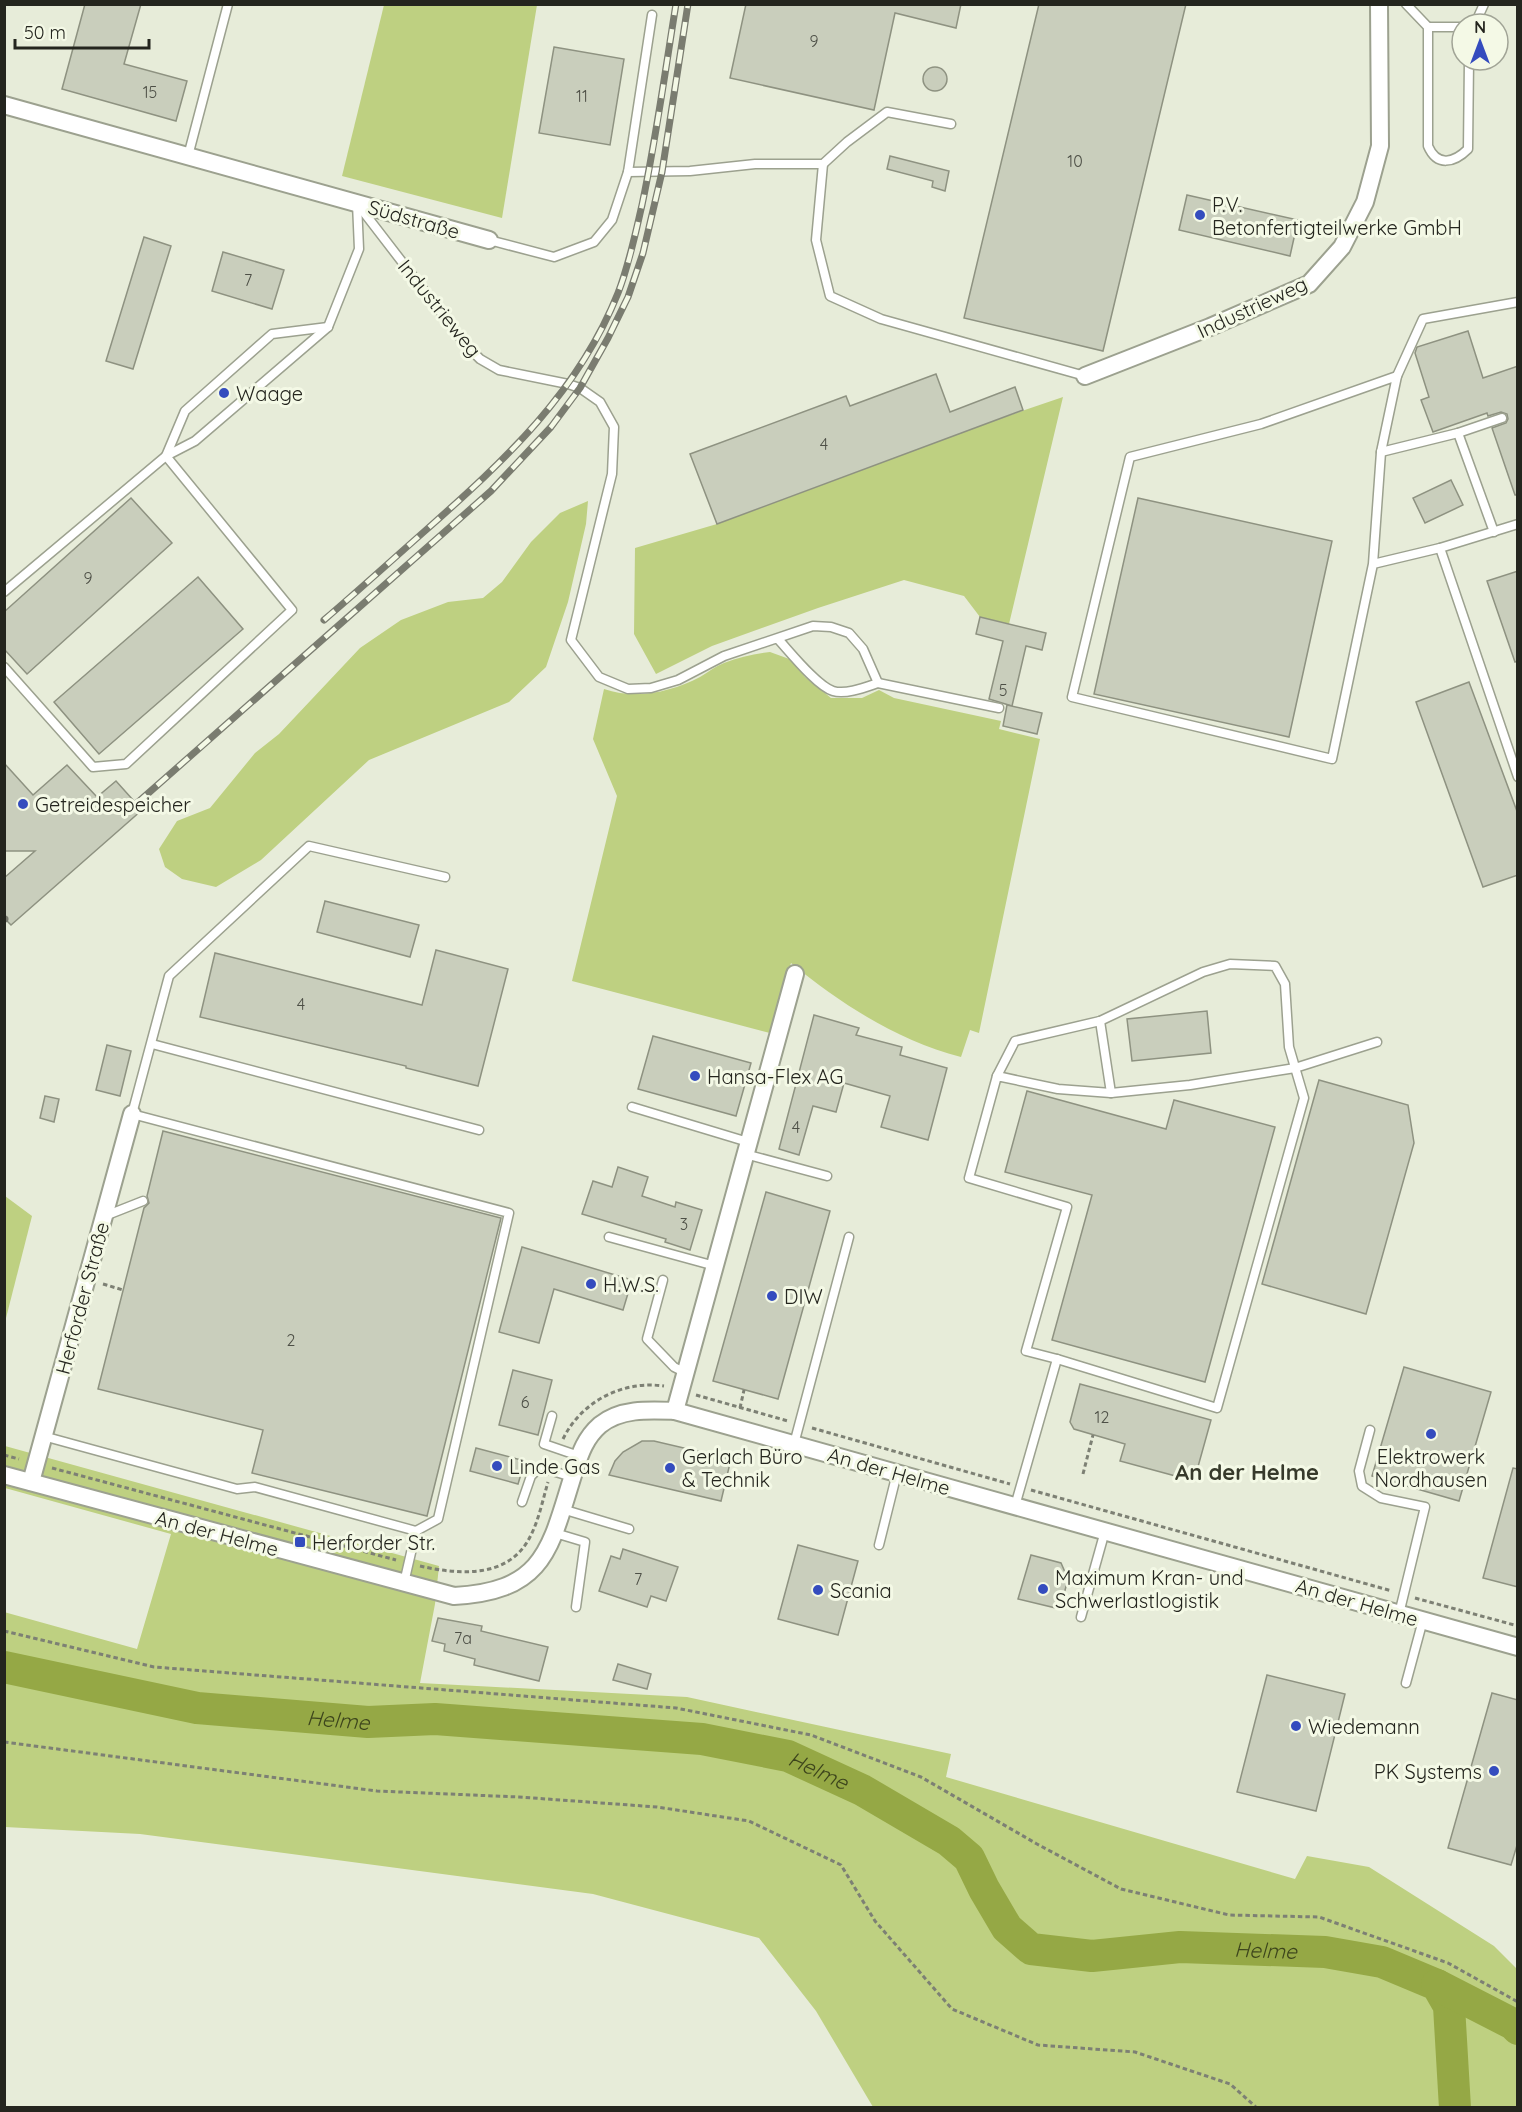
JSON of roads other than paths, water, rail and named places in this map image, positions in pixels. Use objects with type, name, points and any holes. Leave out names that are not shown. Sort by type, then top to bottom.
[{"type":"street","name":"Industrieweg","points":[[1085,376],[1210,327],[1309,284],[1342,247],[1365,202],[1380,146],[1379,4]]},
{"type":"street","name":"Südstraße","points":[[4,105],[489,240]]},
{"type":"street","points":[[675,1411],[795,974]]},
{"type":"street","name":"Herforder Straße","points":[[31,1482],[132,1114]]},
{"type":"street","name":"An der Helme","points":[[4,1475],[404,1584],[454,1596],[478,1595],[499,1590],[522,1578],[538,1563],[555,1533],[583,1445],[601,1425],[623,1414],[646,1410],[675,1411],[1518,1647]]},
{"type":"lane","points":[[188,156],[228,4]]},
{"type":"lane","points":[[1406,4],[1428,27],[1428,146],[1431,155],[1437,159],[1460,158],[1468,149],[1469,72]]},
{"type":"lane","name":"Südstraße","points":[[489,240],[554,257],[594,242],[612,220],[627,172],[652,15]]},
{"type":"lane","points":[[1428,27],[1450,27]]},
{"type":"lane","points":[[627,172],[690,171],[755,164],[823,164],[887,112],[951,124]]},
{"type":"lane","points":[[823,164],[816,240],[830,296],[881,320],[1085,376]]},
{"type":"lane","points":[[4,592],[166,456],[195,441],[328,327],[359,249],[357,203]]},
{"type":"lane","name":"Industrieweg","points":[[357,203],[466,345],[480,359],[499,370],[579,388],[600,402],[614,427],[612,474],[571,640],[599,677],[628,689],[651,688],[678,680],[724,656],[778,639]]},
{"type":"lane","points":[[1397,376],[1261,423],[1130,457],[1072,697],[1332,759],[1373,564],[1381,452],[1397,376],[1423,319],[1518,302]]},
{"type":"lane","points":[[166,456],[185,411],[272,334],[328,327]]},
{"type":"lane","points":[[1381,452],[1458,433],[1502,418]]},
{"type":"lane","points":[[1458,433],[1494,532]]},
{"type":"lane","points":[[4,667],[93,767],[126,764],[292,610],[166,456]]},
{"type":"lane","points":[[1373,564],[1440,548],[1518,524]]},
{"type":"lane","points":[[1440,548],[1518,777]]},
{"type":"lane","points":[[879,683],[863,649],[849,633],[831,627],[813,626],[778,639],[816,680],[833,691],[858,690],[879,683],[999,708]]},
{"type":"lane","points":[[43,1436],[237,1489],[255,1487],[416,1531],[438,1519],[509,1213],[132,1114],[169,976],[309,846],[445,878]]},
{"type":"lane","points":[[1230,964],[1275,966],[1285,984],[1288,1047],[1295,1068],[1304,1098],[1217,1408],[1026,1351],[1067,1207],[969,1178],[997,1076],[1014,1041],[1100,1020],[1203,972],[1230,964]]},
{"type":"lane","points":[[1100,1020],[1111,1093]]},
{"type":"lane","points":[[997,1076],[1058,1089],[1111,1093],[1190,1085],[1295,1068],[1377,1042]]},
{"type":"lane","points":[[152,1044],[479,1130]]},
{"type":"lane","points":[[633,1107],[827,1176]]},
{"type":"lane","points":[[104,1216],[143,1201]]},
{"type":"lane","points":[[609,1237],[715,1266]]},
{"type":"lane","points":[[794,1444],[849,1238]]},
{"type":"lane","points":[[663,1280],[647,1338],[674,1367],[686,1373]]},
{"type":"lane","points":[[1016,1506],[1057,1359]]},
{"type":"lane","points":[[552,1416],[544,1444],[579,1456]]},
{"type":"lane","points":[[1370,1430],[1359,1471],[1362,1486],[1381,1498],[1425,1507],[1399,1614]]},
{"type":"lane","points":[[522,1502],[531,1476],[537,1470],[552,1471],[572,1477]]},
{"type":"lane","points":[[879,1545],[897,1473]]},
{"type":"lane","points":[[562,1509],[629,1529]]},
{"type":"lane","points":[[404,1584],[416,1531]]},
{"type":"lane","points":[[1081,1617],[1105,1531]]},
{"type":"lane","points":[[555,1533],[585,1542],[576,1606]]},
{"type":"lane","points":[[1406,1683],[1423,1620]]},
{"type":"waterway","name":"Helme","points":[[4,1667],[197,1708],[368,1722],[435,1719],[702,1739],[788,1756],[862,1790],[949,1841],[969,1858],[1007,1928],[1031,1949],[1092,1956],[1180,1947],[1325,1952],[1382,1962],[1437,1985],[1449,2006],[1455,2108]]},
{"type":"waterway","points":[[1437,1985],[1513,2024],[1518,2029]]},
{"type":"railway","points":[[324,620],[484,478],[511,451],[561,393],[602,329],[618,293],[632,250],[656,130],[676,4]]},
{"type":"railway","points":[[136,804],[491,491],[551,427],[580,388],[628,297],[643,253],[662,172],[688,4]]},
{"type":"place","name":"P.V. Betonfertigteilwerke GmbH","points":[[1200,215]]},
{"type":"place","name":"Waage","points":[[224,393]]},
{"type":"place","name":"Getreidespeicher","points":[[23,804]]},
{"type":"place","name":"Hansa-Flex AG","points":[[695,1076]]},
{"type":"place","name":"H.W.S.","points":[[591,1284]]},
{"type":"place","name":"DIW","points":[[772,1296]]},
{"type":"place","name":"Elektrowerk Nordhausen","points":[[1431,1434]]},
{"type":"place","name":"Linde Gas","points":[[497,1466]]},
{"type":"place","name":"Gerlach Büro & Technik","points":[[670,1468]]},
{"type":"place","name":"Herforder Str.","points":[[300,1542]]},
{"type":"place","name":"Maximum Kran- und Schwerlastlogistik","points":[[1043,1589]]},
{"type":"place","name":"Scania","points":[[818,1590]]},
{"type":"place","name":"Wiedemann","points":[[1296,1726]]},
{"type":"place","name":"PK Systems","points":[[1494,1771]]},
{"type":"district","name":"An der Helme","points":[[1247,1472]]}]
